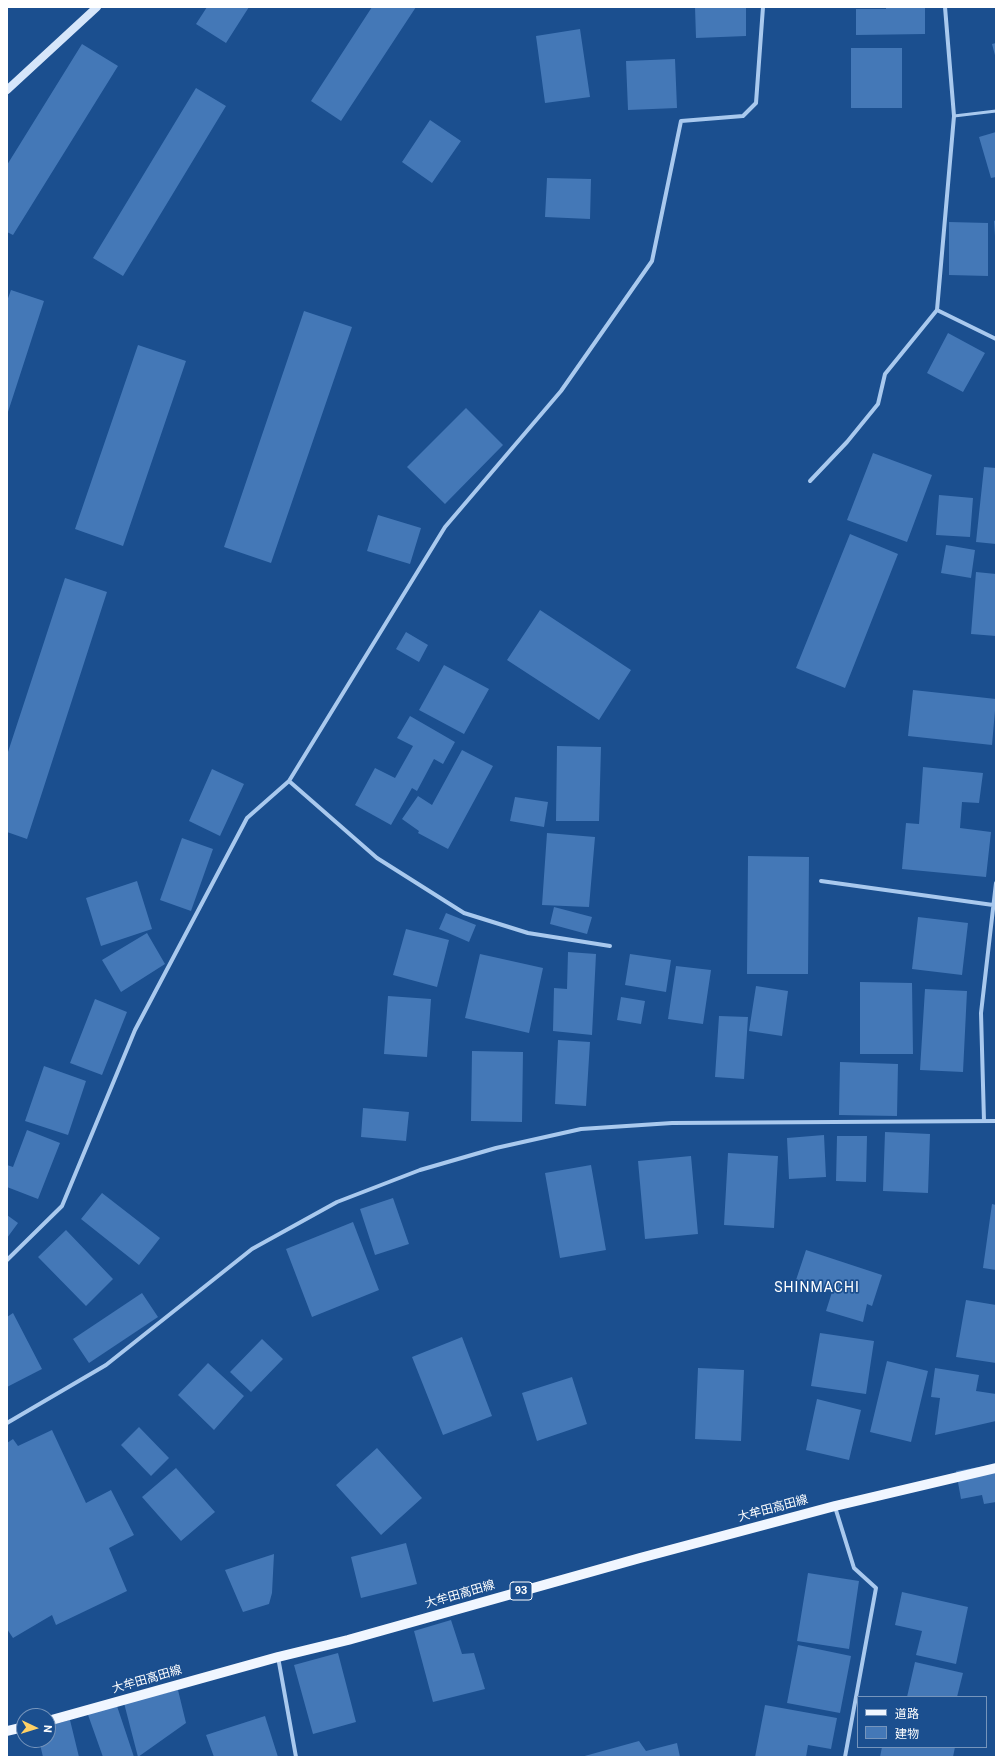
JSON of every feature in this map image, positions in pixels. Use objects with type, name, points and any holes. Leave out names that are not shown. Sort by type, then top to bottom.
[{"type":"main road","name":"大牟田高田線","points":[[56,1719],[278,1657],[348,1640],[632,1560],[835,1506],[996,1468]]},
{"type":"street","points":[[7,90],[97,7]]},
{"type":"street","points":[[7,1260],[62,1206],[135,1030],[247,818],[289,781],[445,527],[561,391],[652,260],[681,121],[743,116],[756,103],[764,7]]},
{"type":"street","points":[[810,481],[847,442],[878,404],[885,374],[938,310],[954,116],[945,7]]},
{"type":"street","points":[[938,310],[996,339]]},
{"type":"street","points":[[289,781],[377,858],[464,913],[528,933],[610,946]]},
{"type":"street","points":[[821,881],[993,905]]},
{"type":"street","points":[[984,1121],[982,1013],[996,883]]},
{"type":"street","points":[[7,1423],[106,1365],[252,1249],[337,1202],[420,1170],[496,1148],[581,1129],[672,1123],[996,1121]]},
{"type":"street","points":[[835,1506],[854,1568],[876,1588],[845,1757]]},
{"type":"street","points":[[278,1657],[296,1757]]},
{"type":"lane","points":[[954,116],[996,111]]},
{"type":"building","points":[[207,7],[249,7],[226,43],[196,24]]},
{"type":"building","points":[[372,7],[416,7],[341,121],[311,101]]},
{"type":"building","points":[[695,7],[746,7],[746,36],[696,38]]},
{"type":"building","points":[[886,7],[925,7],[925,34],[856,35],[856,9],[886,9]]},
{"type":"building","points":[[580,29],[590,97],[545,103],[536,36]]},
{"type":"building","points":[[996,43],[996,59],[992,44]]},
{"type":"building","points":[[82,44],[118,66],[13,235],[7,232],[7,165]]},
{"type":"building","points":[[851,48],[902,48],[902,108],[851,108]]},
{"type":"building","points":[[675,59],[677,108],[628,110],[626,61]]},
{"type":"building","points":[[196,88],[226,106],[123,276],[93,258]]},
{"type":"building","points":[[430,120],[461,141],[432,183],[402,162]]},
{"type":"building","points":[[996,132],[996,177],[991,178],[979,137]]},
{"type":"building","points":[[547,178],[591,179],[590,219],[545,217]]},
{"type":"building","points":[[996,220],[996,236],[995,236],[994,221]]},
{"type":"building","points":[[949,222],[988,223],[988,276],[949,275]]},
{"type":"building","points":[[11,290],[44,301],[7,415],[7,301]]},
{"type":"building","points":[[304,311],[352,327],[271,563],[224,547]]},
{"type":"building","points":[[948,333],[985,353],[963,392],[927,373]]},
{"type":"building","points":[[138,345],[186,361],[123,546],[75,529]]},
{"type":"building","points":[[466,408],[503,445],[445,504],[407,467]]},
{"type":"building","points":[[873,453],[932,475],[907,542],[847,520]]},
{"type":"building","points":[[984,467],[996,468],[996,544],[976,542]]},
{"type":"building","points":[[939,495],[973,498],[970,537],[936,535]]},
{"type":"building","points":[[378,515],[421,528],[410,564],[367,551]]},
{"type":"building","points":[[850,534],[898,554],[845,688],[796,668]]},
{"type":"building","points":[[946,545],[975,550],[971,578],[941,573]]},
{"type":"building","points":[[976,572],[996,574],[996,636],[971,634]]},
{"type":"building","points":[[65,578],[107,592],[27,839],[7,832],[7,755]]},
{"type":"building","points":[[540,610],[631,670],[599,720],[507,660]]},
{"type":"building","points":[[406,632],[428,645],[419,662],[396,649]]},
{"type":"building","points":[[444,665],[489,689],[464,734],[419,710]]},
{"type":"building","points":[[913,690],[996,699],[992,745],[908,736]]},
{"type":"building","points":[[410,716],[455,742],[443,764],[434,759],[417,791],[412,788],[391,825],[355,805],[375,768],[395,778],[413,746],[397,738]]},
{"type":"building","points":[[557,746],[601,747],[599,821],[556,821]]},
{"type":"building","points":[[462,750],[493,766],[448,849],[418,833],[419,831],[402,819],[418,796],[432,805]]},
{"type":"building","points":[[923,767],[983,773],[979,803],[962,802],[960,828],[991,832],[986,877],[902,869],[906,823],[919,824]]},
{"type":"building","points":[[212,769],[244,784],[220,836],[189,821]]},
{"type":"building","points":[[515,797],[548,802],[544,827],[510,821]]},
{"type":"building","points":[[547,833],[595,837],[589,907],[542,905]]},
{"type":"building","points":[[182,838],[213,849],[191,911],[160,900]]},
{"type":"building","points":[[748,856],[809,857],[808,974],[747,974]]},
{"type":"building","points":[[137,881],[152,929],[101,946],[86,898]]},
{"type":"building","points":[[554,907],[592,917],[587,934],[550,924]]},
{"type":"building","points":[[446,913],[476,925],[469,942],[439,929]]},
{"type":"building","points":[[918,917],[968,923],[962,975],[912,969]]},
{"type":"building","points":[[406,929],[449,940],[437,987],[393,975]]},
{"type":"building","points":[[147,933],[165,964],[121,992],[102,960]]},
{"type":"building","points":[[568,952],[596,954],[592,1035],[553,1031],[554,988],[567,989]]},
{"type":"building","points":[[480,954],[543,968],[529,1033],[465,1018]]},
{"type":"building","points":[[630,954],[671,960],[666,992],[625,985]]},
{"type":"building","points":[[676,966],[711,970],[703,1024],[668,1019]]},
{"type":"building","points":[[860,982],[912,983],[913,1054],[860,1054]]},
{"type":"building","points":[[756,986],[788,991],[782,1036],[749,1031]]},
{"type":"building","points":[[925,989],[967,991],[963,1072],[920,1070]]},
{"type":"building","points":[[388,996],[431,999],[427,1057],[384,1054]]},
{"type":"building","points":[[621,997],[645,1001],[641,1024],[617,1020]]},
{"type":"building","points":[[95,999],[127,1012],[102,1075],[70,1063]]},
{"type":"building","points":[[719,1016],[748,1017],[744,1079],[715,1077]]},
{"type":"building","points":[[558,1040],[590,1042],[586,1106],[555,1104]]},
{"type":"building","points":[[472,1051],[523,1052],[522,1122],[471,1121]]},
{"type":"building","points":[[840,1062],[898,1064],[897,1116],[839,1115]]},
{"type":"building","points":[[44,1066],[86,1081],[68,1135],[25,1121]]},
{"type":"building","points":[[363,1108],[409,1112],[406,1141],[361,1137]]},
{"type":"building","points":[[27,1130],[60,1143],[38,1199],[7,1187],[7,1165],[13,1167]]},
{"type":"building","points":[[885,1132],[930,1134],[928,1193],[883,1191]]},
{"type":"building","points":[[824,1135],[826,1177],[789,1179],[787,1138]]},
{"type":"building","points":[[837,1136],[867,1136],[866,1182],[836,1181]]},
{"type":"building","points":[[728,1153],[778,1156],[774,1228],[724,1225]]},
{"type":"building","points":[[691,1156],[698,1234],[645,1239],[638,1161]]},
{"type":"building","points":[[591,1165],[606,1250],[560,1258],[545,1173]]},
{"type":"building","points":[[102,1193],[160,1238],[139,1265],[81,1219]]},
{"type":"building","points":[[393,1198],[409,1244],[375,1255],[360,1209]]},
{"type":"building","points":[[992,1204],[996,1205],[996,1270],[983,1268]]},
{"type":"building","points":[[7,1215],[18,1223],[7,1238]]},
{"type":"building","points":[[353,1222],[379,1290],[312,1317],[286,1249]]},
{"type":"building","points":[[66,1230],[113,1279],[86,1306],[38,1257]]},
{"type":"building","points":[[806,1250],[882,1275],[872,1306],[867,1304],[863,1322],[826,1311],[832,1292],[796,1280]]},
{"type":"building","points":[[142,1293],[158,1317],[89,1363],[73,1339]]},
{"type":"building","points":[[966,1300],[996,1305],[996,1363],[956,1357]]},
{"type":"building","points":[[13,1313],[42,1369],[7,1387],[7,1317]]},
{"type":"building","points":[[820,1333],[874,1341],[866,1394],[811,1386]]},
{"type":"building","points":[[462,1337],[492,1416],[443,1435],[412,1357]]},
{"type":"building","points":[[262,1339],[283,1359],[251,1392],[230,1372]]},
{"type":"building","points":[[887,1361],[928,1371],[911,1442],[870,1432]]},
{"type":"building","points":[[208,1363],[244,1396],[214,1430],[178,1395]]},
{"type":"building","points":[[698,1368],[744,1370],[741,1441],[695,1439]]},
{"type":"building","points":[[935,1368],[979,1375],[976,1391],[996,1394],[996,1421],[935,1435],[940,1398],[931,1397]]},
{"type":"building","points":[[572,1377],[587,1424],[537,1441],[522,1393]]},
{"type":"building","points":[[817,1399],[861,1410],[849,1460],[806,1450]]},
{"type":"building","points":[[139,1427],[169,1458],[151,1476],[121,1445]]},
{"type":"building","points":[[52,1430],[86,1503],[111,1490],[134,1535],[109,1548],[127,1591],[56,1625],[52,1615],[13,1638],[7,1629],[7,1443],[13,1439],[18,1446]]},
{"type":"building","points":[[377,1448],[422,1498],[381,1535],[336,1485]]},
{"type":"building","points":[[996,1464],[996,1502],[984,1504],[982,1495],[961,1499],[956,1471]]},
{"type":"building","points":[[176,1468],[215,1512],[181,1541],[142,1497]]},
{"type":"building","points":[[406,1543],[417,1584],[361,1598],[351,1557]]},
{"type":"building","points":[[274,1554],[272,1593],[269,1604],[243,1612],[225,1570]]},
{"type":"building","points":[[808,1573],[859,1581],[849,1649],[797,1641]]},
{"type":"building","points":[[902,1592],[968,1607],[956,1664],[916,1655],[922,1631],[895,1625]]},
{"type":"building","points":[[451,1620],[462,1654],[474,1653],[485,1689],[433,1702],[414,1631]]},
{"type":"building","points":[[798,1645],[851,1656],[840,1713],[787,1703]]},
{"type":"building","points":[[338,1653],[356,1722],[313,1734],[294,1665]]},
{"type":"building","points":[[915,1662],[963,1673],[957,1696],[907,1696]]},
{"type":"building","points":[[178,1690],[186,1723],[138,1757],[124,1703]]},
{"type":"building","points":[[116,1703],[134,1757],[103,1757],[87,1712]]},
{"type":"building","points":[[765,1705],[837,1718],[831,1749],[808,1745],[806,1757],[755,1757]]},
{"type":"building","points":[[265,1716],[278,1757],[214,1757],[206,1735]]},
{"type":"building","points":[[70,1720],[79,1757],[43,1757],[41,1748],[56,1748],[56,1724]]},
{"type":"building","points":[[639,1741],[646,1751],[677,1743],[680,1757],[581,1757]]},
{"type":"building","points":[[882,1748],[955,1748],[953,1757],[880,1757]]},
{"type":"district","name":"SHINMACHI","points":[[817,1288]]}]
